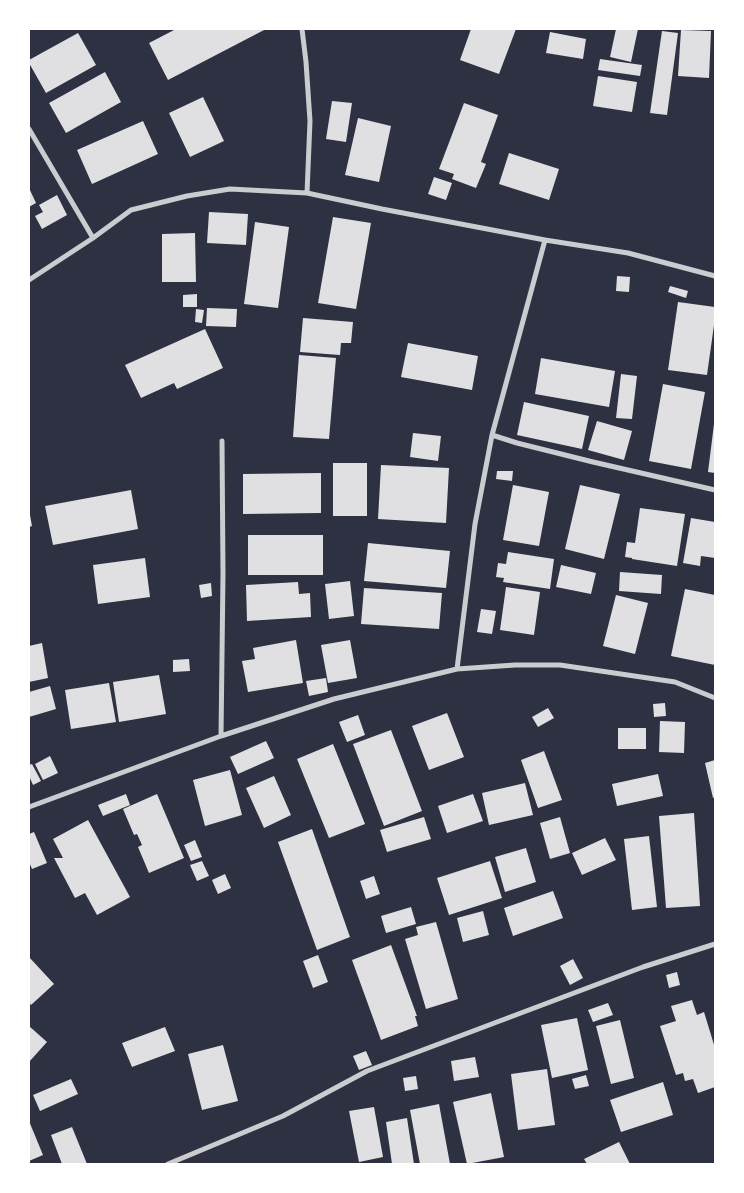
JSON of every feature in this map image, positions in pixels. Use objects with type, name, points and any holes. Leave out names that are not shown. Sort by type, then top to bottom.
[{"type":"street","points":[[302,29],[310,121],[307,193]]},
{"type":"street","points":[[29,129],[92,238]]},
{"type":"street","points":[[29,280],[131,210],[187,196],[230,189],[307,193],[545,240],[628,253],[715,276]]},
{"type":"street","points":[[457,669],[475,524],[492,435],[545,240]]},
{"type":"street","points":[[492,435],[593,462],[715,490]]},
{"type":"street","points":[[221,736],[222,441]]},
{"type":"street","points":[[29,807],[221,736],[334,699],[457,669],[515,665],[560,665],[675,682],[715,698]]},
{"type":"street","points":[[168,1164],[283,1116],[367,1071],[643,967],[715,944]]},
{"type":"building","points":[[176,29],[266,29],[168,80],[149,43]]},
{"type":"building","points":[[471,29],[516,29],[499,74],[460,60]]},
{"type":"building","points":[[616,29],[638,29],[631,62],[610,57]]},
{"type":"building","points":[[681,30],[711,31],[709,78],[678,76]]},
{"type":"building","points":[[662,31],[678,33],[667,115],[650,113]]},
{"type":"building","points":[[550,32],[586,39],[583,59],[546,53]]},
{"type":"building","points":[[78,33],[96,65],[46,93],[29,60]]},
{"type":"building","points":[[600,59],[642,65],[640,76],[598,70]]},
{"type":"building","points":[[105,72],[121,102],[66,133],[49,103]]},
{"type":"building","points":[[598,76],[637,82],[632,112],[593,106]]},
{"type":"building","points":[[203,97],[224,141],[190,157],[169,113]]},
{"type":"building","points":[[332,101],[352,103],[346,142],[326,139]]},
{"type":"building","points":[[464,103],[498,115],[481,162],[486,164],[476,188],[452,179],[454,174],[439,169]]},
{"type":"building","points":[[358,118],[391,126],[379,182],[345,175]]},
{"type":"building","points":[[143,121],[158,154],[92,184],[77,150]]},
{"type":"building","points":[[509,153],[559,169],[549,200],[499,184]]},
{"type":"building","points":[[434,177],[452,183],[446,200],[428,194]]},
{"type":"building","points":[[29,188],[36,203],[29,207]]},
{"type":"building","points":[[57,195],[67,215],[42,229],[35,216],[43,212],[39,205]]},
{"type":"building","points":[[209,212],[248,214],[246,245],[207,243]]},
{"type":"building","points":[[333,217],[371,223],[356,309],[318,303]]},
{"type":"building","points":[[255,222],[289,227],[278,308],[244,304]]},
{"type":"building","points":[[195,233],[196,282],[162,282],[162,234]]},
{"type":"building","points":[[617,276],[630,277],[629,292],[616,291]]},
{"type":"building","points":[[670,286],[688,291],[686,298],[668,292]]},
{"type":"building","points":[[197,294],[197,307],[183,307],[183,295]]},
{"type":"building","points":[[678,302],[715,307],[707,375],[668,370]]},
{"type":"building","points":[[207,308],[237,309],[236,327],[206,326]]},
{"type":"building","points":[[196,309],[204,310],[202,323],[195,322]]},
{"type":"building","points":[[303,318],[353,322],[351,343],[341,343],[340,355],[300,352]]},
{"type":"building","points":[[205,329],[223,368],[177,389],[174,383],[141,398],[125,365]]},
{"type":"building","points":[[408,343],[478,356],[472,390],[401,377]]},
{"type":"building","points":[[299,355],[336,358],[329,439],[293,437]]},
{"type":"building","points":[[541,358],[615,371],[609,407],[535,394]]},
{"type":"building","points":[[621,374],[637,376],[632,419],[616,418]]},
{"type":"building","points":[[663,384],[705,392],[691,469],[649,461]]},
{"type":"building","points":[[524,402],[589,416],[582,449],[517,435]]},
{"type":"building","points":[[597,421],[632,431],[624,460],[588,450]]},
{"type":"building","points":[[715,424],[715,473],[708,472]]},
{"type":"building","points":[[413,433],[441,436],[438,461],[410,457]]},
{"type":"building","points":[[333,463],[367,463],[367,516],[333,516]]},
{"type":"building","points":[[381,465],[449,468],[446,523],[378,519]]},
{"type":"building","points":[[497,471],[513,471],[512,481],[496,479]]},
{"type":"building","points":[[321,473],[321,513],[243,514],[243,474]]},
{"type":"building","points":[[513,485],[549,492],[539,546],[503,540]]},
{"type":"building","points":[[580,485],[620,494],[604,559],[565,549]]},
{"type":"building","points":[[131,490],[138,529],[53,545],[45,506]]},
{"type":"building","points":[[640,508],[685,514],[677,566],[625,557],[627,542],[635,543]]},
{"type":"building","points":[[29,515],[32,526],[29,527]]},
{"type":"building","points":[[691,518],[715,522],[715,558],[701,556],[700,566],[683,563]]},
{"type":"building","points":[[248,535],[323,535],[323,575],[248,575]]},
{"type":"building","points":[[368,543],[450,551],[446,588],[364,581]]},
{"type":"building","points":[[508,552],[554,559],[550,589],[503,582],[504,578],[496,577],[498,563],[506,564]]},
{"type":"building","points":[[145,558],[150,597],[98,604],[93,565]]},
{"type":"building","points":[[561,565],[596,573],[591,594],[556,587]]},
{"type":"building","points":[[620,572],[662,575],[661,594],[619,591]]},
{"type":"building","points":[[350,581],[354,616],[329,619],[325,584]]},
{"type":"building","points":[[298,582],[299,594],[310,593],[311,617],[247,621],[246,585]]},
{"type":"building","points":[[211,583],[212,596],[201,598],[199,585]]},
{"type":"building","points":[[506,587],[540,592],[534,635],[500,630]]},
{"type":"building","points":[[364,588],[442,593],[439,629],[361,624]]},
{"type":"building","points":[[685,589],[715,595],[715,665],[671,656]]},
{"type":"building","points":[[616,595],[648,603],[635,654],[603,646]]},
{"type":"building","points":[[481,609],[496,611],[492,634],[477,632]]},
{"type":"building","points":[[296,640],[303,683],[248,692],[242,661],[255,659],[253,648]]},
{"type":"building","points":[[350,640],[357,678],[328,683],[321,645]]},
{"type":"building","points":[[42,643],[48,678],[29,682],[29,646]]},
{"type":"building","points":[[189,659],[190,671],[173,672],[173,660]]},
{"type":"building","points":[[159,675],[166,714],[119,722],[113,682]]},
{"type":"building","points":[[326,678],[328,692],[309,696],[306,681]]},
{"type":"building","points":[[109,683],[116,722],[71,729],[65,690]]},
{"type":"building","points":[[50,686],[56,709],[29,717],[29,692]]},
{"type":"building","points":[[665,703],[666,716],[654,717],[653,704]]},
{"type":"building","points":[[548,708],[554,718],[538,727],[532,717]]},
{"type":"building","points":[[447,713],[464,757],[429,770],[412,726]]},
{"type":"building","points":[[358,715],[365,735],[347,742],[339,722]]},
{"type":"building","points":[[660,721],[685,722],[684,753],[659,752]]},
{"type":"building","points":[[618,728],[646,728],[646,749],[618,749]]},
{"type":"building","points":[[391,730],[422,811],[384,826],[353,744]]},
{"type":"building","points":[[266,741],[274,758],[238,774],[230,757]]},
{"type":"building","points":[[333,744],[365,824],[329,838],[297,759]]},
{"type":"building","points":[[544,751],[562,800],[538,808],[521,760]]},
{"type":"building","points":[[50,756],[58,773],[43,780],[35,764]]},
{"type":"building","points":[[715,760],[715,797],[713,798],[705,763]]},
{"type":"building","points":[[32,764],[41,781],[33,785],[29,776],[29,765]]},
{"type":"building","points":[[230,770],[242,815],[205,826],[193,780]]},
{"type":"building","points":[[658,774],[663,796],[617,806],[612,784]]},
{"type":"building","points":[[274,776],[291,815],[264,828],[246,788]]},
{"type":"building","points":[[525,783],[533,815],[489,825],[482,793]]},
{"type":"building","points":[[126,794],[130,805],[103,816],[98,805]]},
{"type":"building","points":[[157,794],[184,858],[149,873],[138,847],[142,845],[137,834],[134,835],[123,809]]},
{"type":"building","points":[[473,794],[483,821],[447,833],[438,806]]},
{"type":"building","points":[[694,813],[700,906],[666,908],[659,816]]},
{"type":"building","points":[[424,817],[431,839],[387,852],[380,830]]},
{"type":"building","points":[[560,817],[570,853],[550,859],[540,823]]},
{"type":"building","points":[[88,820],[130,897],[97,915],[85,893],[75,898],[54,858],[63,858],[53,839]]},
{"type":"building","points":[[312,829],[350,937],[317,950],[278,842]]},
{"type":"building","points":[[34,832],[47,863],[32,869],[29,862],[29,834]]},
{"type":"building","points":[[649,836],[657,907],[632,910],[624,839]]},
{"type":"building","points":[[605,838],[616,860],[582,875],[572,853]]},
{"type":"building","points":[[195,840],[202,857],[191,861],[184,845]]},
{"type":"building","points":[[526,848],[536,882],[505,892],[495,857]]},
{"type":"building","points":[[202,861],[209,876],[197,881],[190,865]]},
{"type":"building","points":[[490,861],[502,898],[449,915],[437,878]]},
{"type":"building","points":[[225,874],[231,888],[218,894],[212,880]]},
{"type":"building","points":[[374,876],[380,894],[366,899],[360,881]]},
{"type":"building","points":[[553,891],[563,918],[513,936],[504,908]]},
{"type":"building","points":[[411,907],[416,924],[386,933],[381,916]]},
{"type":"building","points":[[483,911],[489,935],[463,942],[457,918]]},
{"type":"building","points":[[436,922],[458,999],[426,1009],[405,939],[418,935],[416,927]]},
{"type":"building","points":[[391,945],[417,1016],[415,1016],[418,1026],[381,1040],[352,960]]},
{"type":"building","points":[[318,955],[328,982],[313,988],[303,961]]},
{"type":"building","points":[[29,957],[54,984],[31,1005],[29,1002]]},
{"type":"building","points":[[573,959],[583,978],[570,985],[560,966]]},
{"type":"building","points":[[677,972],[680,985],[669,988],[666,975]]},
{"type":"building","points":[[692,1000],[697,1015],[704,1012],[715,1048],[715,1087],[698,1093],[693,1079],[685,1081],[683,1073],[676,1075],[660,1026],[676,1021],[671,1006]]},
{"type":"building","points":[[608,1003],[613,1015],[593,1022],[588,1010]]},
{"type":"building","points":[[577,1018],[588,1070],[552,1078],[541,1025]]},
{"type":"building","points":[[620,1020],[634,1078],[611,1084],[596,1026]]},
{"type":"building","points":[[29,1026],[47,1042],[29,1062]]},
{"type":"building","points":[[165,1027],[175,1051],[132,1067],[122,1043]]},
{"type":"building","points":[[223,1045],[238,1101],[202,1110],[188,1054]]},
{"type":"building","points":[[366,1051],[372,1065],[359,1070],[353,1056]]},
{"type":"building","points":[[475,1057],[479,1077],[454,1081],[451,1061]]},
{"type":"building","points":[[547,1069],[555,1125],[518,1130],[511,1074]]},
{"type":"building","points":[[586,1075],[589,1086],[575,1089],[572,1079]]},
{"type":"building","points":[[416,1076],[418,1089],[405,1091],[403,1078]]},
{"type":"building","points":[[71,1079],[78,1094],[40,1111],[33,1095]]},
{"type":"building","points":[[663,1082],[673,1115],[621,1132],[610,1100]]},
{"type":"building","points":[[491,1093],[504,1157],[467,1164],[453,1102]]},
{"type":"building","points":[[439,1104],[450,1164],[420,1164],[410,1110]]},
{"type":"building","points":[[374,1107],[383,1157],[359,1162],[349,1111]]},
{"type":"building","points":[[407,1118],[414,1164],[392,1164],[386,1122]]},
{"type":"building","points":[[29,1121],[43,1155],[29,1161]]},
{"type":"building","points":[[72,1127],[87,1164],[62,1164],[51,1135]]},
{"type":"building","points":[[619,1142],[630,1164],[587,1164],[584,1159]]}]
